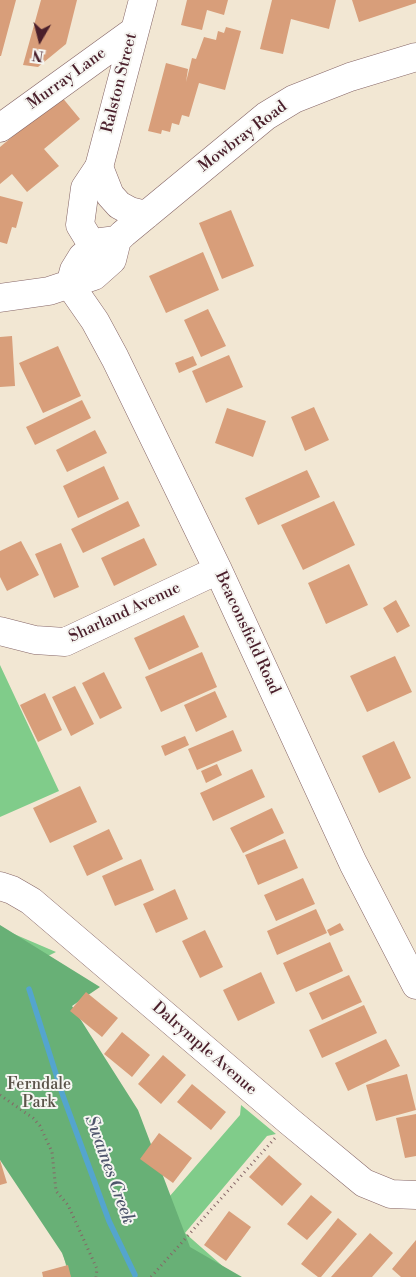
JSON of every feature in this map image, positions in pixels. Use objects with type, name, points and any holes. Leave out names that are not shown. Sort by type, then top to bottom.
[{"type":"street","name":"Ralston Street","points":[[106,244],[80,225],[85,188],[99,167],[143,0]]},
{"type":"street","name":"Murray Lane","points":[[0,128],[134,31]]},
{"type":"street","name":"Mowbray Road","points":[[0,298],[35,294],[94,276],[112,260],[106,244],[146,215],[236,138],[279,107],[294,99],[350,77],[416,57]]},
{"type":"street","points":[[99,167],[110,195],[119,205],[130,211],[146,215]]},
{"type":"street","name":"Beaconsfield Road","points":[[70,284],[95,321],[115,358],[218,570],[353,863],[416,985]]},
{"type":"street","name":"Sharland Avenue","points":[[0,631],[35,640],[65,642],[218,570]]},
{"type":"street","name":"Dalrymple Avenue","points":[[0,886],[12,890],[31,901],[288,1122],[364,1183],[391,1194],[416,1194]]},
{"type":"path","points":[[0,1095],[33,1118],[40,1126],[52,1152],[56,1191],[68,1205],[97,1269],[96,1277]]},
{"type":"path","points":[[150,1277],[288,1122]]},
{"type":"green space","points":[[0,665],[59,791],[0,817]]},
{"type":"green space","name":"Ferndale Park","points":[[0,925],[100,987],[72,1006],[138,1110],[190,1247],[242,1277],[71,1277],[62,1253],[0,1160]]},
{"type":"green space","name":"Ferndale Park","points":[[0,928],[56,952],[46,957],[137,1234],[240,1115],[241,1105],[276,1134],[267,1136],[185,1233],[235,1277],[69,1277],[32,1132]]},
{"type":"building","points":[[0,0],[16,0],[1,56],[0,56]]},
{"type":"building","points":[[41,0],[77,0],[66,44],[38,67],[23,65]]},
{"type":"building","points":[[187,0],[228,0],[224,15],[207,10],[202,30],[181,25]]},
{"type":"building","points":[[272,0],[336,0],[329,29],[291,19],[283,54],[260,49]]},
{"type":"building","points":[[352,0],[416,0],[416,3],[359,22]]},
{"type":"building","points":[[226,27],[241,31],[225,90],[199,83],[189,117],[182,115],[179,125],[172,123],[170,132],[162,130],[161,134],[148,131],[166,63],[188,69],[186,82],[192,58],[196,59],[204,37],[216,40],[218,31],[224,33]]},
{"type":"building","points":[[61,96],[80,119],[44,149],[59,166],[27,192],[12,174],[0,184],[0,147]]},
{"type":"building","points":[[0,196],[23,202],[16,228],[12,227],[7,244],[0,242]]},
{"type":"building","points":[[231,210],[254,266],[222,279],[199,223]]},
{"type":"building","points":[[203,252],[219,290],[166,313],[149,276]]},
{"type":"building","points":[[208,309],[226,346],[201,357],[184,320]]},
{"type":"building","points":[[12,336],[15,386],[0,387],[0,337]]},
{"type":"building","points":[[58,346],[81,396],[43,413],[19,363]]},
{"type":"building","points":[[229,355],[243,387],[206,403],[192,371]]},
{"type":"building","points":[[193,356],[197,365],[179,373],[175,363]]},
{"type":"building","points":[[82,400],[91,418],[35,445],[26,427]]},
{"type":"building","points":[[314,407],[329,440],[305,451],[291,417]]},
{"type":"building","points":[[227,408],[266,421],[253,457],[215,443]]},
{"type":"building","points":[[95,430],[107,453],[67,472],[56,450]]},
{"type":"building","points":[[104,466],[119,499],[78,518],[63,486]]},
{"type":"building","points":[[307,470],[320,497],[258,525],[245,498]]},
{"type":"building","points":[[128,501],[140,526],[83,553],[71,529]]},
{"type":"building","points":[[334,501],[355,545],[303,570],[281,525]]},
{"type":"building","points":[[144,538],[157,565],[114,586],[101,558]]},
{"type":"building","points":[[21,541],[39,575],[7,591],[0,577],[0,551]]},
{"type":"building","points":[[61,543],[79,587],[54,598],[35,554]]},
{"type":"building","points":[[349,564],[368,605],[326,624],[308,583]]},
{"type":"building","points":[[396,600],[410,626],[397,633],[383,608]]},
{"type":"building","points":[[184,615],[199,647],[149,670],[134,638]]},
{"type":"building","points":[[202,652],[217,687],[161,712],[145,677]]},
{"type":"building","points":[[395,656],[412,692],[367,712],[350,676]]},
{"type":"building","points":[[104,672],[122,708],[100,719],[82,683]]},
{"type":"building","points":[[75,686],[94,724],[71,736],[52,697]]},
{"type":"building","points":[[215,691],[227,717],[196,732],[184,705]]},
{"type":"building","points":[[45,693],[62,730],[38,742],[20,705]]},
{"type":"building","points":[[233,730],[242,751],[197,770],[188,749]]},
{"type":"building","points":[[185,736],[189,745],[165,756],[161,746]]},
{"type":"building","points":[[394,741],[411,778],[379,793],[362,756]]},
{"type":"building","points":[[217,764],[222,775],[206,783],[201,771]]},
{"type":"building","points":[[252,769],[265,797],[213,821],[200,793]]},
{"type":"building","points":[[80,786],[97,822],[50,843],[33,808]]},
{"type":"building","points":[[272,808],[284,833],[243,853],[230,828]]},
{"type":"building","points":[[109,829],[123,859],[87,876],[73,846]]},
{"type":"building","points":[[285,839],[298,868],[258,885],[245,855]]},
{"type":"building","points":[[141,859],[154,890],[115,906],[102,876]]},
{"type":"building","points":[[303,878],[315,904],[276,921],[264,895]]},
{"type":"building","points":[[175,889],[188,919],[156,933],[143,904]]},
{"type":"building","points":[[316,909],[327,933],[277,955],[267,931]]},
{"type":"building","points":[[340,923],[344,930],[330,936],[327,930]]},
{"type":"building","points":[[205,930],[223,967],[200,978],[182,941]]},
{"type":"building","points":[[330,942],[343,971],[296,992],[283,963]]},
{"type":"building","points":[[261,972],[275,1003],[238,1021],[223,990]]},
{"type":"building","points":[[349,975],[362,1002],[322,1020],[309,993]]},
{"type":"building","points":[[86,992],[118,1018],[102,1037],[70,1011]]},
{"type":"building","points":[[364,1005],[377,1033],[322,1058],[309,1030]]},
{"type":"building","points":[[122,1032],[150,1055],[132,1077],[104,1054]]},
{"type":"building","points":[[386,1039],[400,1066],[348,1091],[335,1063]]},
{"type":"building","points":[[163,1055],[186,1075],[161,1104],[138,1084]]},
{"type":"building","points":[[407,1074],[416,1110],[376,1121],[366,1085]]},
{"type":"building","points":[[192,1084],[226,1112],[211,1130],[177,1102]]},
{"type":"building","points":[[416,1114],[416,1156],[405,1158],[396,1118]]},
{"type":"building","points":[[159,1133],[192,1158],[173,1183],[140,1159]]},
{"type":"building","points":[[269,1155],[302,1184],[282,1206],[249,1177]]},
{"type":"building","points":[[0,1160],[7,1183],[0,1185]]},
{"type":"building","points":[[311,1195],[332,1212],[307,1240],[287,1224]]},
{"type":"building","points":[[229,1211],[251,1227],[226,1261],[204,1245]]},
{"type":"building","points":[[338,1218],[357,1234],[321,1277],[318,1277],[301,1264]]},
{"type":"building","points":[[370,1233],[393,1253],[372,1277],[331,1277]]},
{"type":"building","points":[[416,1240],[416,1277],[401,1277],[392,1269]]},
{"type":"building","points":[[68,1265],[71,1277],[43,1277],[42,1272]]},
{"type":"waterway","name":"Swaines Creek","points":[[29,989],[63,1096],[109,1221],[135,1275]]}]
